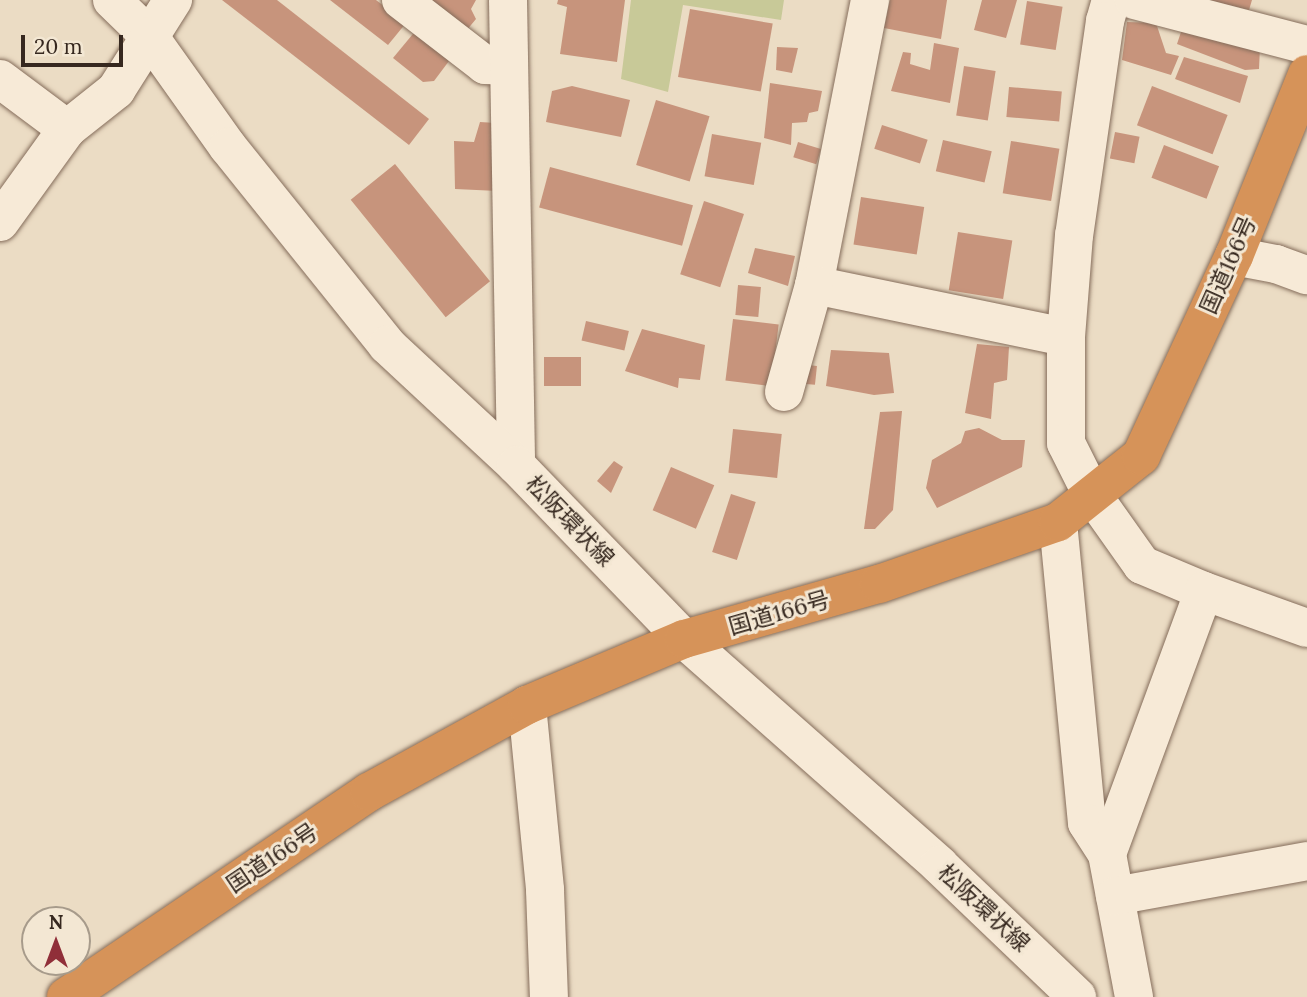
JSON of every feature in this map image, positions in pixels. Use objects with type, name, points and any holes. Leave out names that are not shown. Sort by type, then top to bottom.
[{"type":"highway","name":"国道166号","points":[[66,997],[369,792],[527,705],[684,639],[879,584],[1058,522],[1091,493],[1141,456],[1234,256],[1307,75]]},
{"type":"street","name":"松阪環状線","points":[[112,0],[149,36],[228,148],[387,345],[516,466],[684,639],[939,865],[1077,997]]},
{"type":"street","points":[[0,222],[66,129],[116,90],[173,0]]},
{"type":"street","points":[[401,0],[485,65],[509,66]]},
{"type":"street","points":[[508,0],[516,466]]},
{"type":"street","points":[[784,392],[814,285],[870,0]]},
{"type":"street","points":[[1111,0],[1105,21],[1074,235],[1066,337],[1066,443],[1091,493],[1142,565],[1204,591],[1307,628]]},
{"type":"street","points":[[1134,0],[1307,46]]},
{"type":"street","points":[[0,79],[66,129]]},
{"type":"street","points":[[1234,256],[1276,264],[1307,275]]},
{"type":"street","points":[[814,285],[1066,337]]},
{"type":"street","points":[[1058,522],[1087,822],[1107,854],[1135,997]]},
{"type":"street","points":[[1107,854],[1204,591]]},
{"type":"street","points":[[527,705],[545,890],[549,997]]},
{"type":"street","points":[[1115,896],[1307,861]]},
{"type":"green space","points":[[631,0],[784,0],[781,20],[683,5],[668,92],[621,79]]},
{"type":"building","points":[[222,0],[277,0],[429,119],[409,145]]},
{"type":"building","points":[[330,0],[376,0],[406,23],[388,45]]},
{"type":"building","points":[[432,0],[476,0],[471,9],[476,19],[466,31]]},
{"type":"building","points":[[558,0],[625,0],[617,62],[560,54],[567,7],[557,4]]},
{"type":"building","points":[[890,0],[947,0],[941,39],[884,28]]},
{"type":"building","points":[[982,0],[1017,0],[1006,38],[974,30]]},
{"type":"building","points":[[1207,0],[1252,0],[1249,10]]},
{"type":"building","points":[[1027,1],[1063,7],[1056,50],[1020,44]]},
{"type":"building","points":[[690,9],[773,24],[761,92],[678,77]]},
{"type":"building","points":[[1127,22],[1156,23],[1166,53],[1179,56],[1171,75],[1122,60]]},
{"type":"building","points":[[1183,26],[1260,46],[1259,69],[1245,70],[1177,44]]},
{"type":"building","points":[[417,29],[452,57],[434,81],[423,82],[393,58]]},
{"type":"building","points":[[934,43],[959,48],[950,103],[891,91],[903,52],[911,53],[910,64],[930,70]]},
{"type":"building","points":[[777,47],[798,48],[792,73],[776,70]]},
{"type":"building","points":[[1184,57],[1248,76],[1240,103],[1175,79]]},
{"type":"building","points":[[964,66],[996,71],[988,120],[956,115]]},
{"type":"building","points":[[770,83],[822,91],[818,111],[809,113],[807,122],[792,123],[791,145],[764,138]]},
{"type":"building","points":[[572,86],[630,100],[621,137],[546,122],[552,91]]},
{"type":"building","points":[[1152,86],[1228,115],[1213,154],[1137,125]]},
{"type":"building","points":[[1009,87],[1062,92],[1059,122],[1006,117]]},
{"type":"building","points":[[656,100],[710,116],[690,181],[636,165]]},
{"type":"building","points":[[480,122],[496,123],[498,191],[455,189],[454,141],[474,142]]},
{"type":"building","points":[[882,125],[928,140],[920,164],[874,149]]},
{"type":"building","points":[[1115,132],[1140,137],[1134,163],[1110,159]]},
{"type":"building","points":[[712,134],[761,143],[754,185],[705,176]]},
{"type":"building","points":[[943,140],[992,151],[985,182],[936,171]]},
{"type":"building","points":[[1011,141],[1059,149],[1051,201],[1003,193]]},
{"type":"building","points":[[798,142],[821,149],[816,164],[793,157]]},
{"type":"building","points":[[1164,145],[1219,166],[1207,199],[1151,178]]},
{"type":"building","points":[[395,164],[490,281],[446,317],[351,200]]},
{"type":"building","points":[[550,167],[693,205],[682,246],[539,208]]},
{"type":"building","points":[[861,197],[924,207],[917,254],[853,244]]},
{"type":"building","points":[[704,201],[744,214],[720,287],[680,274]]},
{"type":"building","points":[[958,232],[1012,241],[1003,299],[949,290]]},
{"type":"building","points":[[755,248],[795,256],[788,286],[748,273]]},
{"type":"building","points":[[738,285],[761,287],[758,317],[735,315]]},
{"type":"building","points":[[733,319],[779,325],[771,386],[725,381]]},
{"type":"building","points":[[586,321],[629,331],[624,350],[582,340]]},
{"type":"building","points":[[642,329],[705,345],[700,380],[679,378],[678,388],[625,371]]},
{"type":"building","points":[[977,344],[1009,347],[1007,380],[994,383],[991,419],[965,413]]},
{"type":"building","points":[[831,350],[889,353],[894,393],[874,395],[826,386]]},
{"type":"building","points":[[544,357],[581,357],[581,386],[544,386]]},
{"type":"building","points":[[808,365],[817,366],[815,385],[806,384]]},
{"type":"building","points":[[902,411],[893,510],[875,529],[864,529],[880,412]]},
{"type":"building","points":[[979,428],[1002,440],[1025,440],[1022,467],[937,508],[926,488],[932,460],[961,443],[965,431]]},
{"type":"building","points":[[733,429],[782,434],[777,478],[728,473]]},
{"type":"building","points":[[614,461],[623,467],[611,493],[597,481]]},
{"type":"building","points":[[671,467],[714,485],[696,529],[653,510]]},
{"type":"building","points":[[731,494],[756,502],[737,560],[712,552]]}]
